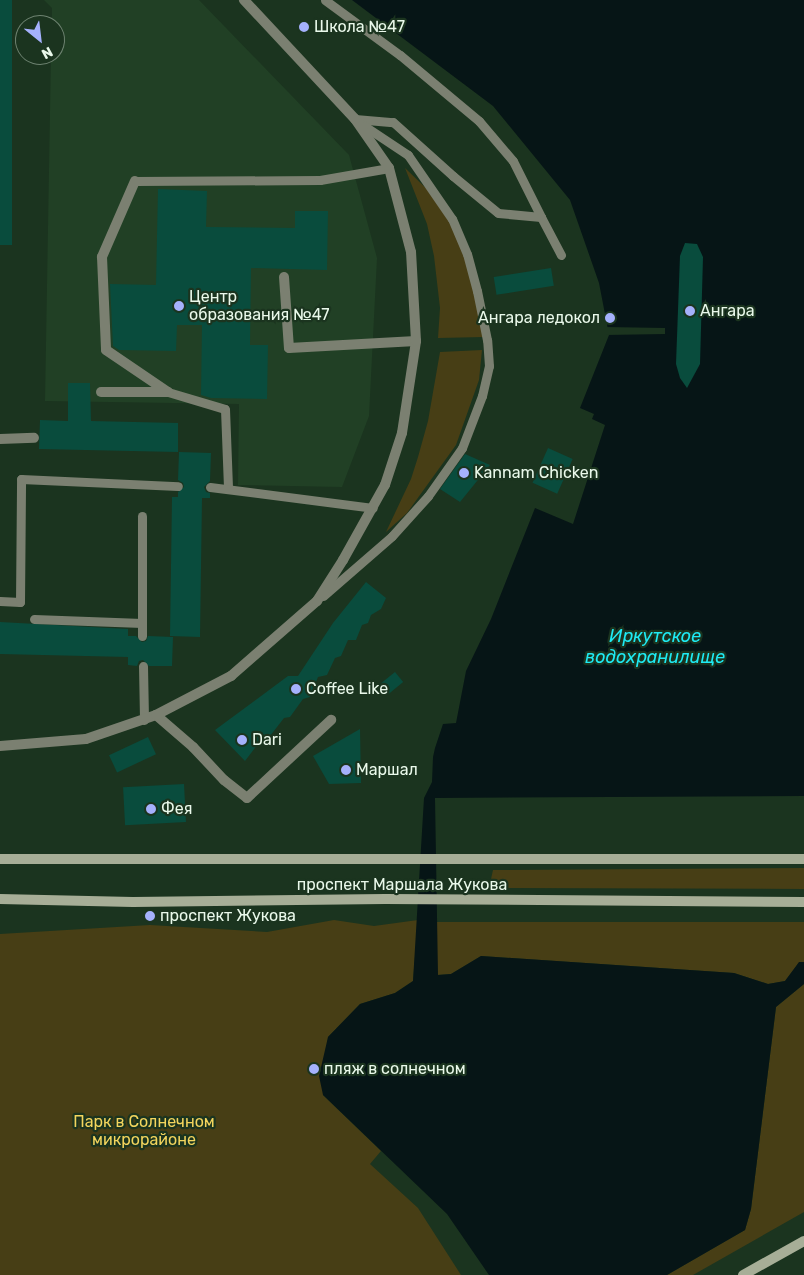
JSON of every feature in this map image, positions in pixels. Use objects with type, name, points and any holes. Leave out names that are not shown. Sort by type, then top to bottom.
[{"type":"main road","name":"проспект Маршала Жукова","points":[[0,859],[804,859]]},
{"type":"main road","name":"проспект Маршала Жукова","points":[[0,899],[133,902],[385,899],[804,902]]},
{"type":"main road","points":[[743,1275],[804,1241]]},
{"type":"street","points":[[0,746],[86,739],[156,715],[231,676],[317,601],[385,485],[402,433],[416,341],[411,252],[389,168],[355,119],[244,0]]},
{"type":"street","points":[[135,181],[102,257],[106,350],[168,392]]},
{"type":"street","points":[[284,277],[290,348],[416,341]]},
{"type":"street","points":[[101,392],[168,392]]},
{"type":"street","points":[[0,439],[34,438]]},
{"type":"street","points":[[156,715],[193,747],[224,780],[247,798],[331,720]]},
{"type":"lane","points":[[325,0],[400,55],[479,121],[513,161],[561,255]]},
{"type":"lane","points":[[355,119],[393,122],[453,176],[498,213],[541,217]]},
{"type":"lane","points":[[317,601],[392,536],[428,496],[462,448],[482,396],[489,366],[487,340],[477,291],[467,254],[452,219],[408,155],[355,119]]},
{"type":"lane","points":[[135,181],[320,180],[389,168]]},
{"type":"lane","points":[[168,392],[225,409],[228,487]]},
{"type":"lane","points":[[0,601],[20,602],[20,479],[178,486]]},
{"type":"lane","points":[[210,487],[228,487],[372,508]]},
{"type":"lane","points":[[142,516],[142,636]]},
{"type":"lane","points":[[34,619],[142,623]]},
{"type":"lane","points":[[143,666],[144,720]]},
{"type":"shaded area","points":[[44,0],[199,0],[349,155],[377,258],[369,416],[342,487],[238,485],[239,404],[45,401],[51,65],[65,65],[65,15],[52,15],[52,8]]},
{"type":"green space","points":[[405,168],[431,193],[452,225],[465,252],[484,337],[438,338],[440,308],[434,256],[427,224]]},
{"type":"green space","points":[[482,350],[479,380],[456,445],[407,513],[386,532],[411,479],[418,457],[428,421],[440,352]]},
{"type":"green space","points":[[804,868],[804,889],[489,888],[493,870]]},
{"type":"green space","name":"Парк в Солнечном микрорайоне","points":[[334,920],[374,926],[418,920],[413,981],[395,993],[360,1004],[328,1037],[323,1095],[381,1151],[370,1164],[418,1208],[461,1275],[0,1275],[0,934],[150,925],[267,932]]},
{"type":"green space","points":[[437,922],[804,922],[804,962],[799,963],[785,981],[768,984],[734,973],[481,956],[451,974],[437,975]]},
{"type":"green space","points":[[804,984],[804,1212],[693,1275],[667,1275],[745,1230],[751,1209],[776,1007]]},
{"type":"water","name":"Иркутское водохранилище","points":[[352,0],[804,0],[804,796],[435,798],[438,975],[451,974],[481,956],[734,973],[768,984],[785,981],[799,962],[804,962],[804,984],[776,1007],[751,1209],[745,1230],[667,1275],[489,1275],[447,1214],[323,1095],[319,1076],[328,1037],[360,1004],[395,993],[413,981],[424,798],[432,782],[435,748],[443,724],[456,723],[466,671],[491,619],[535,508],[573,524],[605,425],[592,419],[594,414],[580,408],[609,335],[599,283],[570,200],[493,106]]},
{"type":"pier","points":[[606,327],[665,328],[665,334],[606,335]]},
{"type":"building","points":[[0,0],[12,0],[12,245],[0,245]]},
{"type":"building","name":"Центр образования №47","points":[[158,189],[207,191],[206,227],[295,228],[295,211],[328,211],[327,270],[251,268],[250,345],[268,345],[267,399],[211,398],[201,395],[202,325],[177,325],[176,351],[119,350],[113,346],[110,284],[156,285]]},
{"type":"building","name":"Ангара","points":[[685,243],[697,244],[703,257],[700,364],[687,388],[680,378],[676,364],[680,256]]},
{"type":"building","points":[[551,268],[554,286],[497,295],[494,277]]},
{"type":"building","points":[[68,383],[90,383],[91,421],[178,423],[178,452],[39,449],[40,420],[68,421]]},
{"type":"building","points":[[548,448],[573,459],[557,494],[533,483]]},
{"type":"building","points":[[179,452],[211,453],[210,481],[204,487],[206,492],[210,493],[210,498],[202,498],[200,637],[170,636],[172,497],[178,497],[178,492],[184,487],[183,483],[178,480]]},
{"type":"building","points":[[465,454],[490,465],[460,502],[440,489]]},
{"type":"building","points":[[366,582],[386,598],[381,609],[371,615],[368,623],[362,625],[356,640],[348,640],[341,656],[335,658],[327,675],[318,677],[310,697],[303,699],[290,717],[284,718],[270,736],[264,736],[245,761],[215,730],[288,676],[298,676],[333,623]]},
{"type":"building","points":[[0,622],[128,629],[128,636],[136,636],[142,642],[146,641],[148,636],[173,637],[172,666],[149,666],[143,660],[139,661],[137,666],[128,665],[128,657],[0,654]]},
{"type":"building","points":[[395,672],[403,682],[388,695],[379,685]]},
{"type":"building","points":[[360,729],[361,783],[329,784],[313,756]]},
{"type":"building","points":[[148,737],[156,754],[117,772],[109,755]]},
{"type":"building","points":[[184,784],[186,822],[125,825],[123,787]]},
{"type":"place","name":"Школа №47","points":[[304,27]]},
{"type":"place","name":"Центр образования №47","points":[[179,306]]},
{"type":"place","name":"Ангара","points":[[690,311]]},
{"type":"place","name":"Ангара ледокол","points":[[610,318]]},
{"type":"place","name":"Kannam Chicken","points":[[464,473]]},
{"type":"place","name":"Coffee Like","points":[[296,689]]},
{"type":"place","name":"Dari","points":[[242,740]]},
{"type":"place","name":"Маршал","points":[[346,770]]},
{"type":"place","name":"Фея","points":[[151,809]]},
{"type":"place","name":"проспект Жукова","points":[[150,916]]},
{"type":"place","name":"пляж в солнечном","points":[[314,1069]]}]
